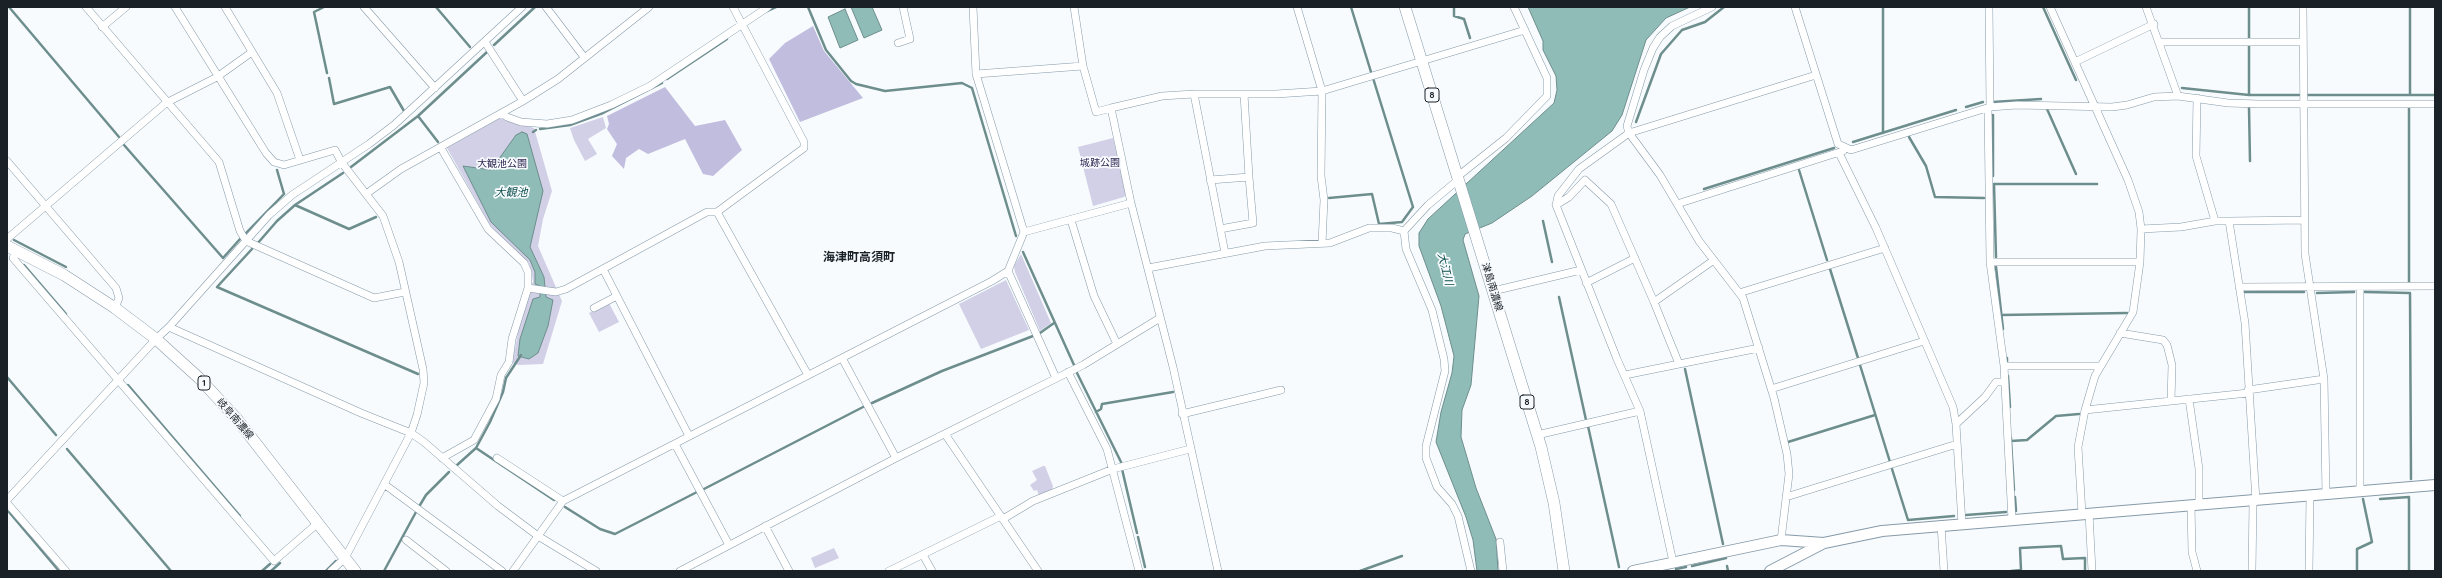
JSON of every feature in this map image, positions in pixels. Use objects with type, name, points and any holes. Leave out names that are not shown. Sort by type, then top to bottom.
[{"type":"main road","name":"津島南濃線","points":[[1405,7],[1537,435],[1554,503],[1564,571]]},
{"type":"main road","name":"岐阜南濃線","points":[[12,248],[64,275],[115,308],[156,339],[199,378],[236,418],[355,571]]},
{"type":"street","points":[[86,7],[166,103],[219,162],[240,231],[246,241],[374,298],[405,292]]},
{"type":"street","points":[[102,27],[126,7]]},
{"type":"street","points":[[174,7],[266,153],[274,162],[284,165],[335,150],[342,163],[385,222],[399,262],[423,368],[424,382],[411,434],[345,558],[331,571]]},
{"type":"street","points":[[364,7],[435,88]]},
{"type":"street","points":[[7,500],[118,379],[169,327],[246,241],[292,195],[342,163],[394,125],[522,7]]},
{"type":"street","points":[[546,7],[584,57]]},
{"type":"street","points":[[366,194],[402,169],[524,101],[558,79],[649,7]]},
{"type":"street","points":[[528,288],[543,291],[561,291],[707,212],[717,212],[804,148],[804,142],[733,7]]},
{"type":"street","points":[[502,113],[507,118],[521,122],[547,124],[572,120],[612,105],[650,86],[705,51],[742,23],[768,7]]},
{"type":"street","points":[[898,43],[910,39],[903,7]]},
{"type":"street","points":[[513,571],[563,501],[992,281],[1008,270],[1024,232],[976,74],[974,7]]},
{"type":"street","points":[[1074,7],[1083,66],[1096,112],[1162,96],[1322,91],[1525,30]]},
{"type":"street","points":[[1297,7],[1322,91],[1321,176],[1324,200],[1322,243]]},
{"type":"street","points":[[1471,571],[1458,516],[1452,504],[1437,487],[1426,458],[1427,439],[1444,371],[1444,359],[1436,323],[1406,249],[1404,231],[1428,205],[1506,138],[1547,96],[1546,78],[1514,7]]},
{"type":"street","points":[[1712,7],[1672,26],[1660,37],[1653,48],[1627,126],[1629,133],[1677,204],[1699,241],[1743,298],[1771,389],[1787,454],[1789,474],[1781,540]]},
{"type":"street","points":[[1795,7],[1838,144],[1846,149],[1857,149],[1989,108],[2025,105],[2096,107],[2127,105],[2154,97],[2178,96],[2252,104],[2435,104]]},
{"type":"street","points":[[1989,7],[1990,262],[2004,366],[2012,520]]},
{"type":"street","points":[[2050,7],[2128,180],[2139,212],[2141,229],[2140,262],[2134,312],[2100,366],[2090,388],[2078,447],[2092,571]]},
{"type":"street","points":[[2146,7],[2154,24],[2178,96]]},
{"type":"street","points":[[2303,7],[2304,254],[2324,379],[2326,495]]},
{"type":"street","points":[[227,8],[277,93],[300,160]]},
{"type":"street","points":[[2076,62],[2154,24]]},
{"type":"street","points":[[485,42],[524,101]]},
{"type":"street","points":[[2160,42],[2303,42]]},
{"type":"street","points":[[7,239],[166,103],[217,77],[252,52]]},
{"type":"street","points":[[976,74],[1083,66]]},
{"type":"street","points":[[1673,565],[1640,411],[1586,283],[1556,205],[1558,196],[1579,169],[1629,133],[1816,75]]},
{"type":"street","points":[[1194,94],[1224,253]]},
{"type":"street","points":[[1220,229],[1253,223],[1244,94]]},
{"type":"street","points":[[2197,98],[2196,156],[2215,221]]},
{"type":"street","points":[[1111,108],[1131,203],[1160,318],[1218,571]]},
{"type":"street","points":[[441,148],[488,229],[524,263],[528,272],[528,288],[512,338],[509,362],[501,376],[496,398],[484,424],[474,440],[442,458]]},
{"type":"street","points":[[1677,204],[1839,154],[1846,149]]},
{"type":"street","points":[[1839,154],[1885,248],[1952,407],[1956,424],[1962,524]]},
{"type":"street","points":[[7,160],[116,288],[119,298],[115,308]]},
{"type":"street","points":[[1210,180],[1249,177]]},
{"type":"street","points":[[1556,205],[1569,197],[1585,180],[1610,204],[1654,302],[1679,364]]},
{"type":"street","points":[[1024,232],[1131,203]]},
{"type":"street","points":[[717,212],[808,375]]},
{"type":"street","points":[[1071,220],[1094,296],[1116,344]]},
{"type":"street","points":[[2141,229],[2181,227],[2215,221],[2304,220]]},
{"type":"street","points":[[2229,221],[2244,323],[2254,501],[2252,571]]},
{"type":"street","points":[[1148,268],[1265,246],[1322,243],[1349,237],[1370,228],[1392,228],[1404,231]]},
{"type":"street","points":[[12,248],[13,258],[274,561],[318,522]]},
{"type":"street","points":[[1739,293],[1885,248]]},
{"type":"street","points":[[1586,283],[1635,258]]},
{"type":"street","points":[[1654,302],[1714,260]]},
{"type":"street","points":[[1990,262],[2140,262]]},
{"type":"street","points":[[603,269],[689,436]]},
{"type":"street","points":[[1008,270],[1056,378]]},
{"type":"street","points":[[1493,291],[1581,270]]},
{"type":"street","points":[[2239,287],[2310,288],[2435,286]]},
{"type":"street","points":[[2360,287],[2360,492]]},
{"type":"street","points":[[594,308],[617,296]]},
{"type":"street","points":[[681,571],[896,458],[1068,372],[1160,318]]},
{"type":"street","points":[[169,327],[411,434],[442,458],[475,488],[538,536],[596,571]]},
{"type":"street","points":[[2120,333],[2163,340],[2167,345],[2172,365],[2171,401]]},
{"type":"street","points":[[1771,389],[1924,341]]},
{"type":"street","points":[[1625,375],[1758,348]]},
{"type":"street","points":[[842,358],[896,458]]},
{"type":"street","points":[[2004,366],[2100,366]]},
{"type":"street","points":[[1068,372],[1097,428],[1113,469],[1139,571]]},
{"type":"street","points":[[2085,410],[2248,392],[2324,379]]},
{"type":"street","points":[[1956,424],[1985,397],[1996,382],[2004,382]]},
{"type":"street","points":[[1182,414],[1281,390]]},
{"type":"street","points":[[2189,399],[2199,469],[2192,552],[2197,571]]},
{"type":"street","points":[[1537,435],[1640,411]]},
{"type":"street","points":[[945,434],[1038,571]]},
{"type":"street","points":[[675,444],[729,546]]},
{"type":"street","points":[[1786,496],[1957,444]]},
{"type":"street","points":[[889,571],[1002,518],[1033,501],[1113,469],[1190,449]]},
{"type":"street","points":[[497,458],[563,501]]},
{"type":"street","points":[[384,484],[502,571]]},
{"type":"street","points":[[1633,571],[1673,565],[1781,540],[1824,543],[1882,531],[2435,485]]},
{"type":"street","points":[[2310,496],[2310,571]]},
{"type":"street","points":[[7,503],[66,571]]},
{"type":"street","points":[[766,526],[789,571]]},
{"type":"street","points":[[1941,526],[1944,571]]},
{"type":"street","points":[[406,540],[446,571]]},
{"type":"street","points":[[1500,542],[1503,571]]},
{"type":"street","points":[[1775,569],[1824,543]]},
{"type":"street","points":[[923,555],[932,571]]},
{"type":"green space","points":[[603,117],[606,128],[588,139],[597,154],[585,161],[574,140],[570,128]]},
{"type":"green space","name":"大観池公園","points":[[500,118],[534,128],[552,191],[543,219],[538,246],[562,301],[543,364],[519,365],[512,363],[521,318],[533,281],[529,263],[490,225],[447,148]]},
{"type":"green space","name":"城跡公園","points":[[1113,138],[1126,194],[1124,197],[1093,206],[1078,147]]},
{"type":"green space","points":[[1021,254],[1051,323],[1040,331],[1015,272],[1014,266]]},
{"type":"green space","points":[[1006,280],[1029,330],[981,349],[959,304]]},
{"type":"green space","points":[[609,303],[619,322],[599,332],[589,313]]},
{"type":"green space","points":[[1045,466],[1053,486],[1052,490],[1039,496],[1037,490],[1034,491],[1030,485],[1037,480],[1032,471]]},
{"type":"green space","points":[[834,548],[839,558],[815,568],[811,558]]},
{"type":"shaded area","points":[[813,26],[824,51],[863,98],[800,122],[769,59],[785,43]]},
{"type":"shaded area","points":[[665,87],[695,126],[725,120],[742,150],[713,176],[703,174],[685,139],[648,154],[639,149],[626,158],[624,169],[612,156],[617,144],[607,129],[609,124],[607,116]]},
{"type":"water","points":[[851,7],[872,7],[882,30],[864,38]]},
{"type":"water","name":"大江川","points":[[1528,7],[1690,7],[1666,18],[1646,40],[1622,115],[1612,131],[1532,196],[1492,223],[1465,234],[1463,240],[1479,296],[1471,385],[1462,410],[1461,437],[1476,488],[1496,539],[1498,571],[1477,571],[1473,540],[1466,517],[1436,442],[1441,412],[1452,373],[1454,356],[1441,306],[1419,246],[1419,233],[1428,219],[1554,103],[1557,90],[1556,76],[1543,50],[1543,41]]},
{"type":"water","points":[[845,9],[858,40],[840,48],[828,17]]},
{"type":"water","name":"大観池","points":[[522,132],[527,134],[543,191],[530,247],[544,277],[546,297],[553,300],[548,326],[538,353],[529,359],[518,356],[520,339],[533,299],[540,297],[540,286],[535,284],[535,272],[530,260],[491,222],[463,166],[491,170],[516,135]]},
{"type":"waterway","points":[[9,7],[119,137]]},
{"type":"waterway","points":[[324,7],[314,12],[327,73]]},
{"type":"waterway","points":[[436,7],[470,47]]},
{"type":"waterway","points":[[494,45],[535,7]]},
{"type":"waterway","points":[[767,11],[776,7]]},
{"type":"waterway","points":[[808,7],[826,50],[851,81],[856,84],[885,91],[962,83],[972,88],[1016,236]]},
{"type":"waterway","points":[[1351,7],[1371,72]]},
{"type":"waterway","points":[[1454,7],[1454,16],[1464,19],[1470,38]]},
{"type":"waterway","points":[[1636,122],[1661,54],[1682,30],[1705,22],[1724,7]]},
{"type":"waterway","points":[[1883,7],[1883,133]]},
{"type":"waterway","points":[[2043,7],[2076,80]]},
{"type":"waterway","points":[[2249,7],[2249,39]]},
{"type":"waterway","points":[[2410,7],[2410,95]]},
{"type":"waterway","points":[[667,79],[727,39]]},
{"type":"waterway","points":[[2249,45],[2249,95]]},
{"type":"waterway","points":[[351,167],[418,116],[487,52]]},
{"type":"waterway","points":[[329,78],[334,104],[390,87],[404,111]]},
{"type":"waterway","points":[[1329,198],[1372,194],[1379,224],[1402,222],[1413,207],[1373,78]]},
{"type":"waterway","points":[[540,129],[570,125],[603,113],[662,83]]},
{"type":"waterway","points":[[2182,88],[2249,95],[2299,95]]},
{"type":"waterway","points":[[2307,95],[2435,95]]},
{"type":"waterway","points":[[1993,102],[2041,99]]},
{"type":"waterway","points":[[1966,107],[1983,102]]},
{"type":"waterway","points":[[2249,108],[2250,161]]},
{"type":"waterway","points":[[2409,108],[2409,283]]},
{"type":"waterway","points":[[2047,109],[2076,174]]},
{"type":"waterway","points":[[1853,142],[1956,110]]},
{"type":"waterway","points":[[1993,115],[1993,176]]},
{"type":"waterway","points":[[418,116],[438,142]]},
{"type":"waterway","points":[[1909,137],[1926,166],[1935,197],[1984,198]]},
{"type":"waterway","points":[[124,145],[223,258],[240,239]]},
{"type":"waterway","points":[[1704,189],[1834,148]]},
{"type":"waterway","points":[[246,233],[284,194],[277,170]]},
{"type":"waterway","points":[[1799,170],[1827,260]]},
{"type":"waterway","points":[[257,244],[277,221],[295,205],[343,173]]},
{"type":"waterway","points":[[1994,184],[2097,184]]},
{"type":"waterway","points":[[1994,184],[1996,257]]},
{"type":"waterway","points":[[295,205],[349,229],[376,217]]},
{"type":"waterway","points":[[1543,221],[1552,262]]},
{"type":"waterway","points":[[14,240],[66,267]]},
{"type":"waterway","points":[[252,249],[217,287],[418,374]]},
{"type":"waterway","points":[[1023,252],[1074,365]]},
{"type":"waterway","points":[[24,265],[66,314]]},
{"type":"waterway","points":[[1996,267],[2003,329]]},
{"type":"waterway","points":[[1830,269],[1858,358]]},
{"type":"waterway","points":[[2245,292],[2304,292]]},
{"type":"waterway","points":[[2317,293],[2354,292]]},
{"type":"waterway","points":[[2365,292],[2410,293],[2411,479]]},
{"type":"waterway","points":[[1559,297],[1586,420]]},
{"type":"waterway","points":[[2001,315],[2127,313]]},
{"type":"waterway","points":[[1040,333],[1054,323]]},
{"type":"waterway","points":[[872,403],[942,371],[1033,336]]},
{"type":"waterway","points":[[456,466],[476,448],[490,422],[503,392],[506,378],[521,355]]},
{"type":"waterway","points":[[2007,358],[2007,363]]},
{"type":"waterway","points":[[1860,365],[1890,462]]},
{"type":"waterway","points":[[1685,369],[1723,544]]},
{"type":"waterway","points":[[1076,371],[1121,462]]},
{"type":"waterway","points":[[2008,376],[2010,407]]},
{"type":"waterway","points":[[7,377],[56,435]]},
{"type":"waterway","points":[[128,385],[240,516]]},
{"type":"waterway","points":[[1096,412],[1101,409],[1102,404],[1173,392]]},
{"type":"waterway","points":[[702,490],[865,406]]},
{"type":"waterway","points":[[2011,438],[2011,441],[2027,440],[2056,416],[2079,414]]},
{"type":"waterway","points":[[1788,442],[1875,415]]},
{"type":"waterway","points":[[1588,426],[1619,567]]},
{"type":"waterway","points":[[2011,441],[2014,490]]},
{"type":"waterway","points":[[476,448],[554,500]]},
{"type":"waterway","points":[[67,449],[171,571]]},
{"type":"waterway","points":[[1122,469],[1137,533]]},
{"type":"waterway","points":[[1892,469],[1908,520],[1954,516]]},
{"type":"waterway","points":[[420,505],[426,495],[449,472]]},
{"type":"waterway","points":[[565,507],[600,529],[615,534],[697,492]]},
{"type":"waterway","points":[[2015,497],[2016,511]]},
{"type":"waterway","points":[[2380,499],[2409,497],[2409,571]]},
{"type":"waterway","points":[[2357,571],[2357,549],[2372,542],[2363,499]]},
{"type":"waterway","points":[[9,512],[59,571]]},
{"type":"waterway","points":[[384,571],[416,512]]},
{"type":"waterway","points":[[1966,515],[2006,512]]},
{"type":"waterway","points":[[1138,537],[1145,567]]},
{"type":"waterway","points":[[2011,571],[2021,570],[2020,548],[2061,546],[2063,559],[2085,558],[2085,571]]},
{"type":"waterway","points":[[1360,571],[1402,556]]},
{"type":"waterway","points":[[1692,566],[1726,558]]},
{"type":"waterway","points":[[326,571],[336,561]]},
{"type":"waterway","points":[[271,571],[280,563]]},
{"type":"waterway","points":[[262,571],[270,564]]},
{"type":"waterway","points":[[1727,566],[1728,571]]},
{"type":"waterway","points":[[1676,569],[1686,567]]},
{"type":"district","name":"海津町高須町","points":[[859,257]]}]
